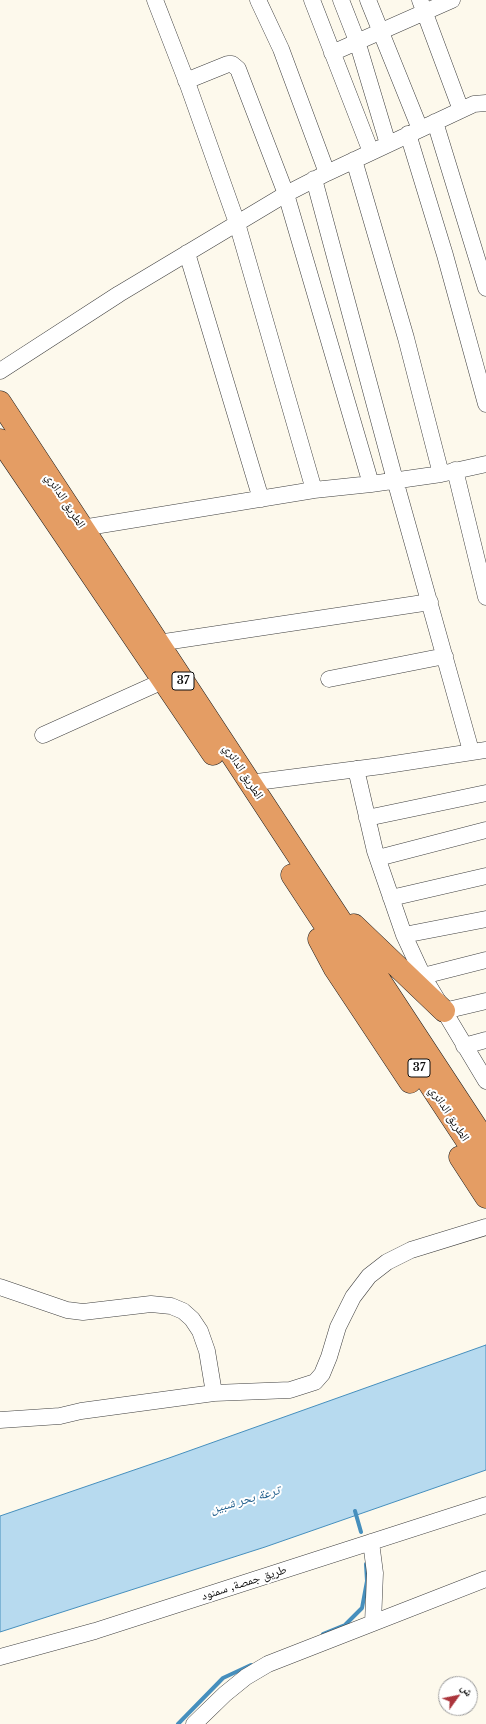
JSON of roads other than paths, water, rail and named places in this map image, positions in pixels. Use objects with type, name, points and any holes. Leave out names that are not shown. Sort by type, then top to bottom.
[{"type":"highway","name":"الطريق الدائري","points":[[0,402],[249,782],[317,899]]},
{"type":"highway","name":"الطريق الدائري","points":[[0,440],[163,681],[317,899],[358,962],[486,1170]]},
{"type":"highway","points":[[317,899],[444,1011]]},
{"type":"highway","points":[[317,899],[314,929],[335,970],[486,1197]]},
{"type":"highway","name":"الطريق الدائري","points":[[358,962],[486,1142]]},
{"type":"street","points":[[155,0],[186,80],[237,223],[314,490]]},
{"type":"street","points":[[249,782],[356,769],[479,751],[445,656],[395,480],[320,176],[281,49],[258,0]]},
{"type":"street","points":[[312,0],[372,152]]},
{"type":"street","points":[[341,0],[357,41],[388,144]]},
{"type":"street","points":[[368,0],[414,132],[445,255],[486,404]]},
{"type":"street","points":[[332,53],[380,31],[422,6],[452,0]]},
{"type":"street","points":[[0,372],[119,294],[286,194],[320,176],[480,102],[422,6]]},
{"type":"street","points":[[186,80],[228,64],[236,66],[286,194],[371,484]]},
{"type":"street","points":[[435,122],[486,288]]},
{"type":"street","points":[[354,160],[406,338],[486,597]]},
{"type":"street","points":[[187,253],[261,499]]},
{"type":"street","points":[[82,528],[314,490],[371,484],[448,472],[486,464]]},
{"type":"street","points":[[158,644],[430,602]]},
{"type":"street","points":[[329,679],[445,656]]},
{"type":"street","points":[[42,735],[163,681]]},
{"type":"street","points":[[356,769],[378,858],[404,935],[423,976],[486,1081]]},
{"type":"street","points":[[368,818],[486,793]]},
{"type":"street","points":[[378,858],[486,830]]},
{"type":"street","points":[[391,898],[486,876]]},
{"type":"street","points":[[404,935],[486,919]]},
{"type":"street","points":[[423,976],[486,960]]},
{"type":"street","points":[[444,1011],[486,1001]]},
{"type":"street","points":[[464,1046],[486,1040]]},
{"type":"street","points":[[0,1420],[60,1416],[82,1411],[214,1392],[290,1390],[315,1382],[322,1374],[338,1328],[353,1297],[369,1276],[386,1262],[411,1250],[486,1228]]},
{"type":"street","points":[[0,1287],[67,1310],[83,1312],[151,1304],[171,1306],[183,1311],[192,1319],[200,1331],[207,1351],[214,1392]]},
{"type":"street","name":"طريق جمصة, سمنود","points":[[0,1657],[95,1631],[486,1505]]},
{"type":"street","points":[[371,1542],[375,1573],[373,1623]]},
{"type":"street","points":[[194,1724],[225,1694],[246,1677],[268,1664],[486,1579]]},
{"type":"water","name":"ترعة بحر شبين","points":[[486,1345],[486,1470],[265,1547],[0,1632],[0,1516],[169,1458]]},
{"type":"waterway","points":[[355,1511],[361,1532]]},
{"type":"waterway","points":[[323,1634],[345,1625],[362,1608],[367,1581],[366,1564]]},
{"type":"waterway","points":[[178,1724],[223,1678],[251,1665]]}]
